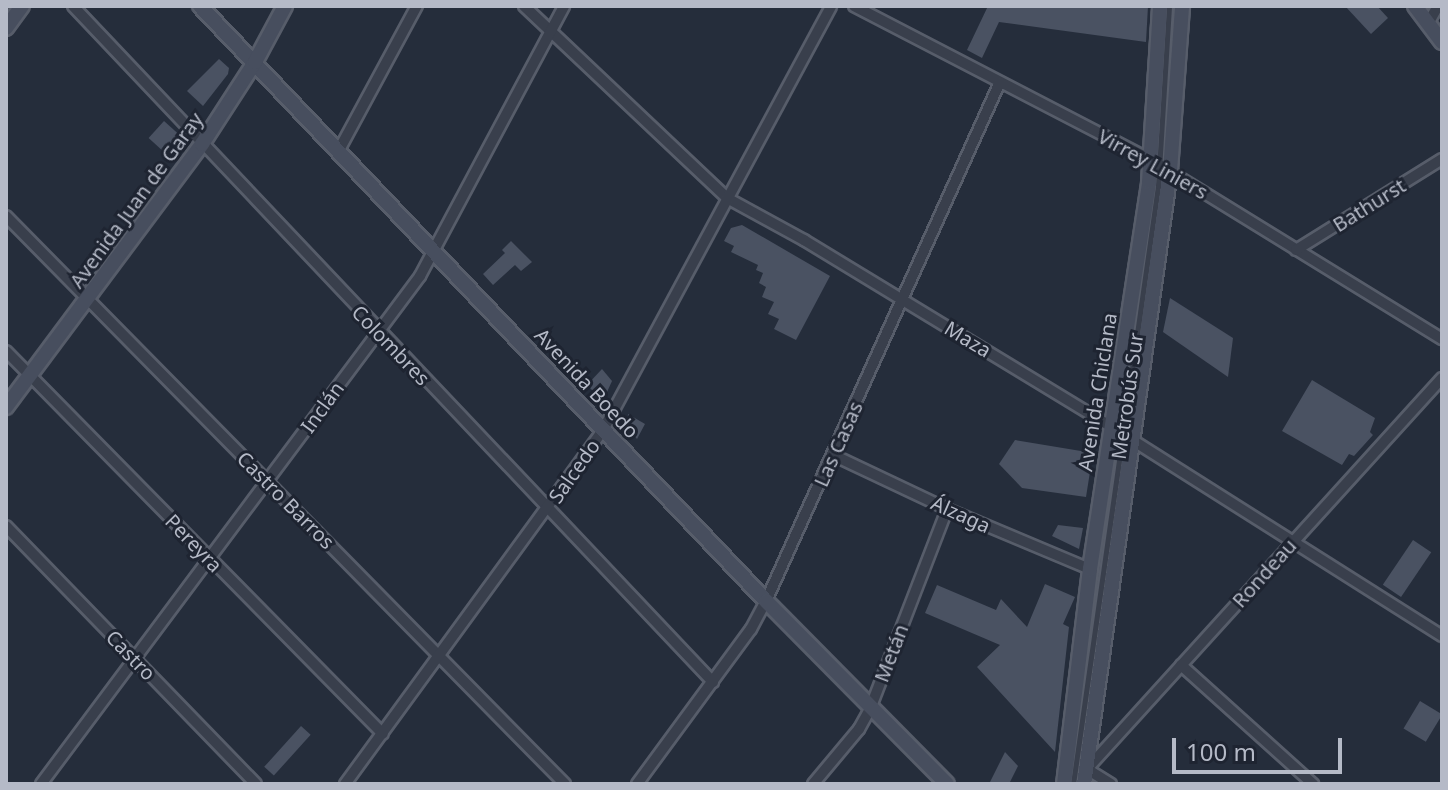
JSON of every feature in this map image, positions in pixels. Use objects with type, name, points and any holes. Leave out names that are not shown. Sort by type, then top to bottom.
[{"type":"main road","points":[[6,28],[22,6]]},
{"type":"main road","name":"Avenida Boedo","points":[[200,6],[766,601],[947,784]]},
{"type":"main road","name":"Avenida Juan de Garay","points":[[6,407],[90,299],[202,144],[255,62],[285,6]]},
{"type":"main road","name":"Avenida Chiclana","points":[[1064,784],[1090,569],[1122,433],[1160,166],[1160,6]]},
{"type":"main road","name":"Avenida Chiclana","points":[[1086,776],[1122,433],[1182,6]]},
{"type":"main road","points":[[1415,6],[1442,42]]},
{"type":"street","name":"Colombres","points":[[73,6],[713,682]]},
{"type":"street","points":[[339,150],[417,6]]},
{"type":"street","name":"Maza","points":[[524,6],[727,198],[903,299],[1122,433],[1291,544],[1442,636]]},
{"type":"street","name":"Inclán","points":[[41,784],[435,251],[564,6]]},
{"type":"street","name":"Salcedo","points":[[345,784],[441,657],[603,430],[831,6]]},
{"type":"street","name":"Virrey Liniers","points":[[854,6],[1160,166],[1442,339]]},
{"type":"street","points":[[1429,22],[1438,6]]},
{"type":"street","name":"Las Casas","points":[[637,784],[751,629],[766,601],[1000,82]]},
{"type":"street","name":"Bathurst","points":[[1296,250],[1442,159]]},
{"type":"street","name":"Castro Barros","points":[[6,216],[565,784]]},
{"type":"street","name":"Pereyra","points":[[6,351],[383,734]]},
{"type":"street","name":"Rondeau","points":[[1086,776],[1181,665],[1442,378]]},
{"type":"street","name":"Álzaga","points":[[833,455],[947,509],[1090,569]]},
{"type":"street","name":"Metán","points":[[813,784],[859,729],[870,709],[947,509]]},
{"type":"street","name":"Castro","points":[[6,526],[256,784]]},
{"type":"street","points":[[1181,665],[1313,784]]},
{"type":"street","points":[[1086,776],[1111,784]]},
{"type":"lane","points":[[1160,166],[1169,6]]},
{"type":"lane","name":"Metrobús Sur","points":[[1073,784],[1122,433]]},
{"type":"building","points":[[988,6],[1148,6],[1146,42],[999,22],[982,58],[967,50]]},
{"type":"building","points":[[1345,6],[1377,6],[1388,18],[1371,34]]},
{"type":"building","points":[[219,59],[229,68],[228,74],[203,106],[187,91]]},
{"type":"building","points":[[164,121],[182,137],[166,154],[149,138]]},
{"type":"building","points":[[742,225],[830,276],[796,340],[774,329],[779,319],[768,314],[774,302],[762,297],[766,287],[759,283],[763,273],[756,270],[758,265],[731,252],[734,246],[724,241],[731,228]]},
{"type":"building","points":[[511,241],[532,262],[521,271],[515,265],[493,285],[483,274],[505,253],[502,250]]},
{"type":"building","points":[[1170,298],[1233,338],[1228,377],[1163,332]]},
{"type":"building","points":[[602,369],[612,381],[603,401],[587,385]]},
{"type":"building","points":[[1312,380],[1375,418],[1370,432],[1373,435],[1354,456],[1349,454],[1342,465],[1282,431]]},
{"type":"building","points":[[628,414],[645,424],[637,439],[627,426]]},
{"type":"building","points":[[1015,440],[1093,453],[1086,497],[1022,488],[999,464]]},
{"type":"building","points":[[1058,525],[1083,528],[1079,549],[1052,536]]},
{"type":"building","points":[[1413,540],[1431,552],[1401,597],[1383,585]]},
{"type":"building","points":[[1045,584],[1075,597],[1063,624],[1069,627],[1055,752],[977,667],[1000,645],[925,613],[937,585],[996,610],[1001,599],[1027,627]]},
{"type":"building","points":[[1420,701],[1442,714],[1426,742],[1404,728]]},
{"type":"building","points":[[301,726],[311,735],[274,776],[264,767]]},
{"type":"building","points":[[1005,752],[1018,766],[1009,784],[989,784]]}]
